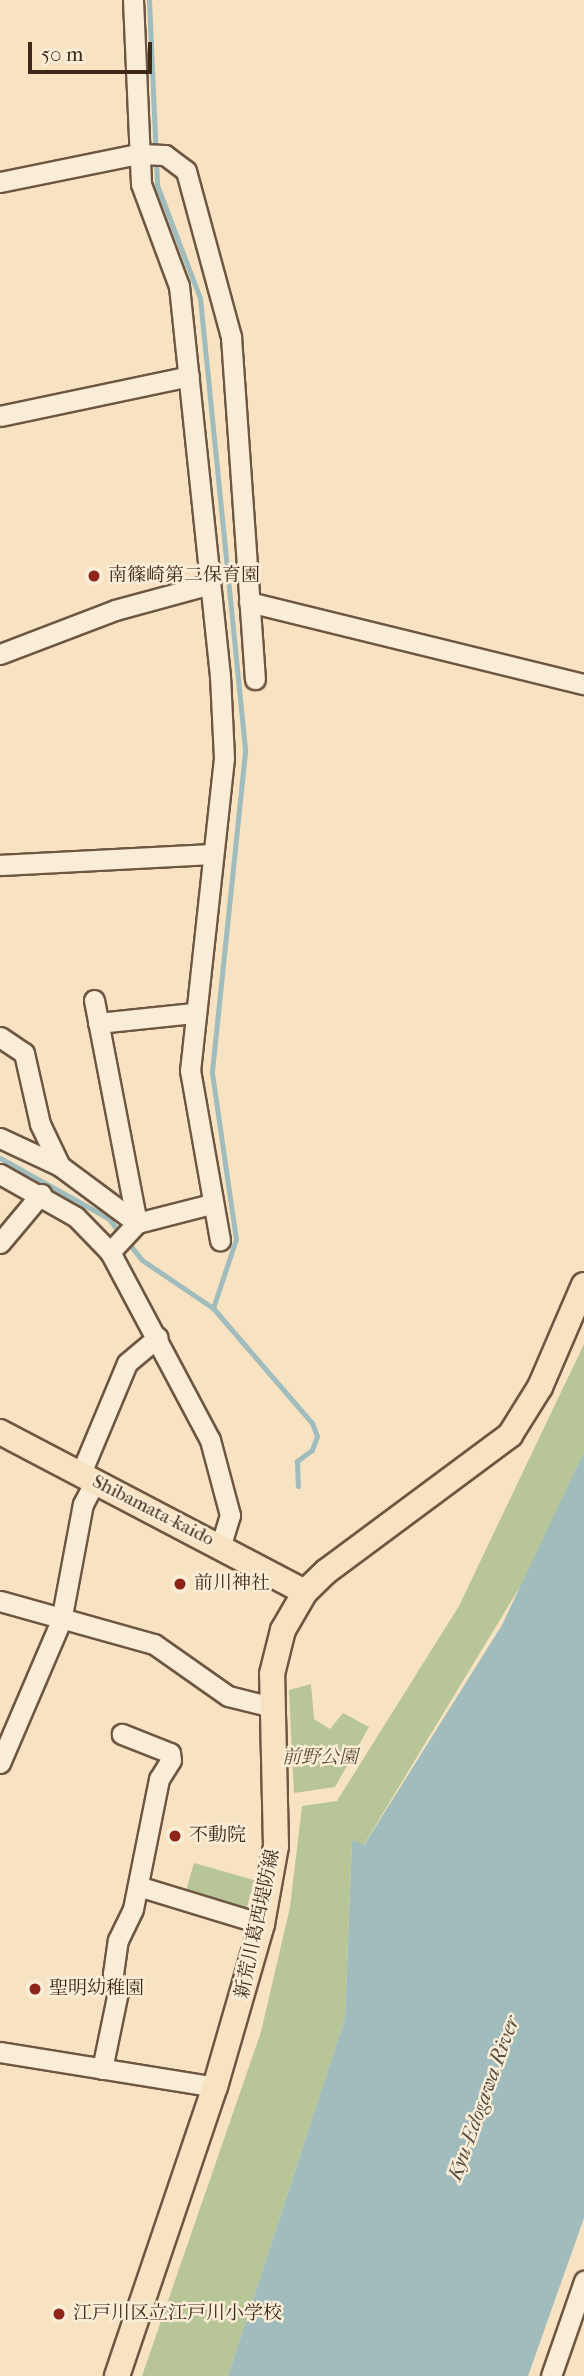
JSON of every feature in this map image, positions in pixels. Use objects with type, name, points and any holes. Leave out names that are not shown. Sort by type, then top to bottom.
[{"type":"main road","name":"新荒川葛西堤防線","points":[[117,2376],[215,2087],[262,1924],[276,1846],[272,1707],[274,1658],[305,1592],[510,1434],[540,1387],[584,1285]]},
{"type":"main road","name":"Shibamata-kaido","points":[[0,1432],[220,1545],[305,1592]]},
{"type":"street","points":[[133,0],[138,155],[148,213],[179,286],[189,376],[202,456],[207,585],[225,758],[193,1013],[192,1107],[220,1240]]},
{"type":"street","points":[[0,182],[138,155],[165,155],[186,171],[214,263],[242,437],[255,679]]},
{"type":"street","points":[[0,416],[189,376]]},
{"type":"street","points":[[0,654],[115,610],[207,585]]},
{"type":"street","points":[[249,602],[584,684]]},
{"type":"street","points":[[0,865],[212,853]]},
{"type":"street","points":[[94,1000],[138,1223]]},
{"type":"street","points":[[98,1023],[193,1013]]},
{"type":"street","points":[[0,1037],[24,1053],[40,1124],[60,1166]]},
{"type":"street","points":[[0,1138],[60,1166],[138,1223]]},
{"type":"street","points":[[0,1174],[41,1194],[110,1252],[158,1337],[217,1463],[230,1515],[220,1545]]},
{"type":"street","points":[[0,1242],[41,1194]]},
{"type":"street","points":[[110,1252],[138,1223],[211,1204]]},
{"type":"street","points":[[1,1758],[61,1621],[88,1477],[127,1363],[158,1337]]},
{"type":"street","points":[[0,1601],[61,1621],[154,1644],[228,1696],[272,1707]]},
{"type":"street","points":[[102,2069],[118,1992],[113,1974],[118,1940],[138,1886],[144,1829],[170,1752],[122,1734]]},
{"type":"street","points":[[138,1886],[262,1924]]},
{"type":"street","points":[[0,2052],[215,2087]]},
{"type":"street","points":[[551,2376],[584,2281]]},
{"type":"green space","points":[[584,1344],[584,1452],[532,1567],[363,1846],[352,1840],[345,2018],[228,2376],[142,2376],[261,2032],[290,1907],[302,1806],[337,1801],[459,1606]]},
{"type":"green space","name":"前野公園","points":[[311,1684],[314,1719],[330,1729],[343,1713],[369,1727],[335,1787],[294,1793],[289,1690]]},
{"type":"green space","points":[[194,1863],[255,1880],[245,1913],[185,1896]]},
{"type":"water","name":"Kyu-Edogawa River","points":[[584,1452],[584,2218],[528,2376],[228,2376],[345,2018],[352,1840],[364,1845],[502,1625]]},
{"type":"waterway","points":[[149,0],[157,185],[200,298],[245,752],[212,1073],[236,1239],[213,1308],[312,1423],[317,1436],[312,1450],[297,1461],[298,1486]]},
{"type":"waterway","points":[[0,1158],[108,1218],[121,1234]]},
{"type":"waterway","points":[[127,1241],[142,1260],[213,1308]]},
{"type":"place","name":"南篠崎第二保育園","points":[[94,576]]},
{"type":"place","name":"前川神社","points":[[180,1584]]},
{"type":"place","name":"不動院","points":[[175,1836]]},
{"type":"place","name":"聖明幼稚園","points":[[35,1989]]},
{"type":"place","name":"江戸川区立江戸川小学校","points":[[59,2314]]}]
